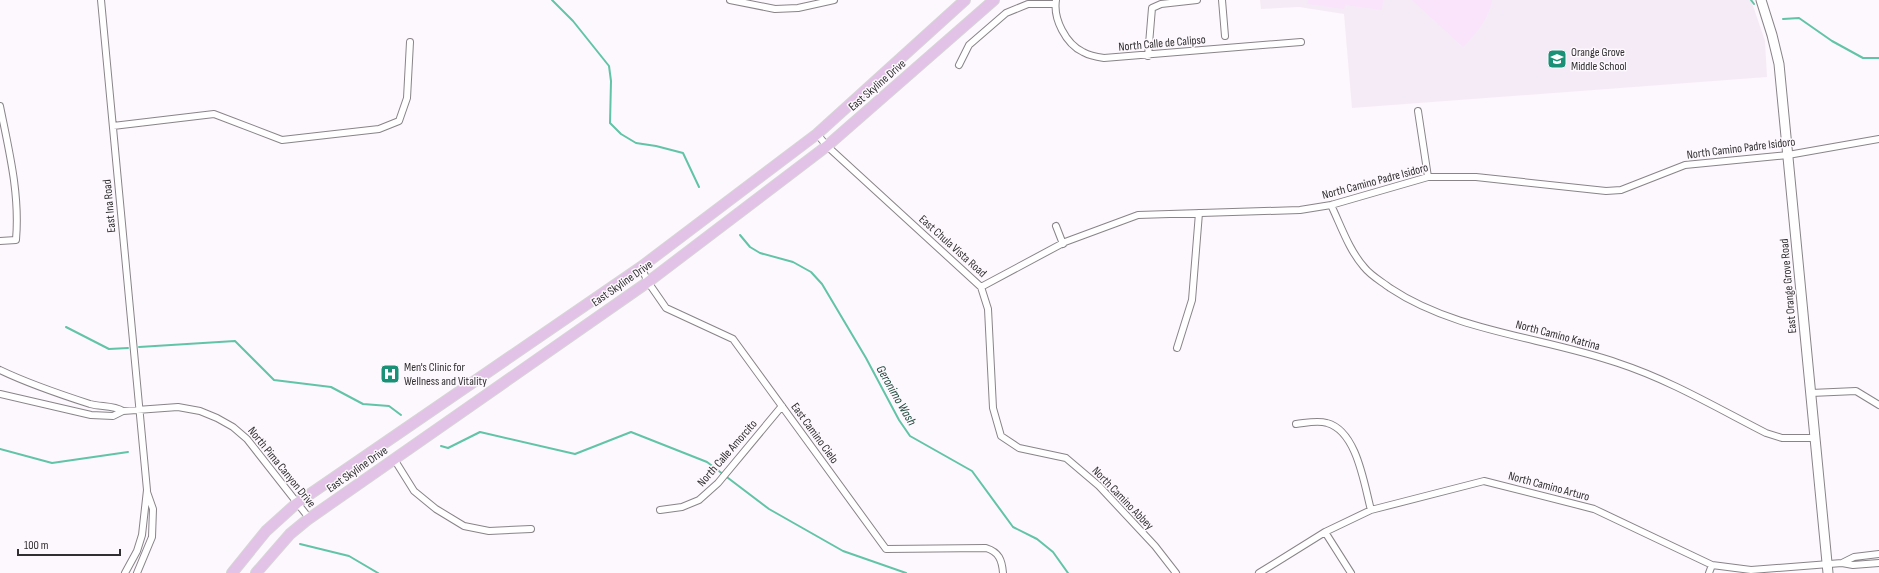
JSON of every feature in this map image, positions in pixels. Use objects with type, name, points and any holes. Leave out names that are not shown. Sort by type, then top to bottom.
[{"type":"main road","name":"East Skyline Drive","points":[[232,573],[266,530],[297,503],[642,267],[817,134],[965,0]]},
{"type":"main road","name":"East Skyline Drive","points":[[256,573],[290,534],[309,518],[648,282],[827,146],[994,0]]},
{"type":"main road","name":"East Orange Grove Road","points":[[1761,0],[1779,64],[1827,569]]},
{"type":"street","name":"East Ina Road","points":[[101,0],[146,490]]},
{"type":"street","points":[[730,0],[775,9],[798,8],[834,0]]},
{"type":"street","points":[[1148,56],[1152,8],[1172,1],[1197,0]]},
{"type":"street","points":[[1222,0],[1225,36]]},
{"type":"street","points":[[958,64],[969,45],[1006,13],[1028,4],[1056,2]]},
{"type":"street","name":"North Calle de Calipso","points":[[1056,2],[1056,14],[1061,27],[1072,43],[1082,52],[1104,58],[1148,56],[1301,42]]},
{"type":"street","points":[[113,126],[214,114],[282,140],[379,129],[399,121],[407,98],[410,42]]},
{"type":"street","points":[[0,106],[14,173],[18,216],[16,240],[0,241]]},
{"type":"street","points":[[1418,111],[1428,177]]},
{"type":"street","name":"East Chula Vista Road","points":[[817,134],[827,146],[981,287],[988,309],[993,408],[1001,436]]},
{"type":"street","name":"North Camino Padre Isidoro","points":[[981,287],[1063,244],[1138,215],[1300,210],[1331,206],[1428,177],[1476,177],[1606,191],[1621,190],[1685,165],[1788,154],[1879,139]]},
{"type":"street","name":"North Camino Katrina","points":[[1331,206],[1358,259],[1365,268],[1374,277],[1408,300],[1446,316],[1618,362],[1671,383],[1766,433],[1782,438],[1815,438]]},
{"type":"street","points":[[1177,348],[1192,300],[1199,213]]},
{"type":"street","points":[[1056,226],[1063,244]]},
{"type":"street","name":"East Camino Cielo","points":[[642,267],[648,282],[666,308],[733,339],[886,549],[986,548],[996,553],[1002,563],[1003,573]]},
{"type":"street","name":"North Pima Canyon Drive","points":[[0,371],[33,386],[92,404],[118,408],[123,412]]},
{"type":"street","points":[[1811,393],[1856,391],[1879,405]]},
{"type":"street","name":"North Pima Canyon Drive","points":[[0,394],[91,415],[112,416],[123,412],[178,407],[200,412],[233,426],[247,439],[309,518]]},
{"type":"street","name":"North Calle Amorcito","points":[[660,510],[682,508],[699,500],[718,483],[782,406]]},
{"type":"street","points":[[1296,424],[1324,422],[1335,426],[1342,432],[1354,448],[1371,510]]},
{"type":"street","name":"North Camino Abbey","points":[[1001,436],[1019,448],[1066,458],[1099,486],[1155,546],[1176,573]]},
{"type":"street","points":[[394,459],[414,491],[436,509],[464,526],[489,531],[531,529]]},
{"type":"street","name":"North Camino Arturo","points":[[1260,573],[1325,532],[1371,510],[1484,481],[1594,509],[1712,564],[1751,570],[1827,569],[1854,557],[1879,554]]},
{"type":"street","points":[[125,573],[137,552],[142,534],[146,490]]},
{"type":"street","points":[[137,573],[152,537],[153,509],[146,490]]},
{"type":"street","points":[[1325,532],[1351,573]]},
{"type":"street","name":"North Camino Arturo","points":[[1842,563],[1853,565],[1879,563]]},
{"type":"street","points":[[1709,573],[1712,564]]},
{"type":"shaded area","name":"Orange Grove Middle School","points":[[1260,0],[1751,0],[1765,41],[1767,77],[1352,108],[1344,14],[1299,7],[1261,9]]},
{"type":"shaded area","points":[[1308,0],[1383,0],[1382,10],[1345,5],[1344,9],[1307,4]]},
{"type":"shaded area","points":[[1412,0],[1492,0],[1485,20],[1463,47]]},
{"type":"waterway","name":"Geronimo Wash","points":[[552,0],[573,21],[609,66],[611,81],[610,123],[621,134],[636,143],[656,146],[683,153],[699,187]]},
{"type":"waterway","points":[[1751,0],[1754,4]]},
{"type":"waterway","points":[[1783,19],[1799,18],[1832,41],[1863,58],[1879,58]]},
{"type":"waterway","name":"Geronimo Wash","points":[[740,235],[750,247],[760,253],[793,262],[811,272],[822,284],[866,358],[899,420],[910,436],[972,471],[1013,527],[1037,539],[1053,552],[1068,573]]},
{"type":"waterway","points":[[66,327],[109,349],[128,348]]},
{"type":"waterway","points":[[139,347],[235,341],[274,380],[331,387],[363,404],[389,406],[401,415]]},
{"type":"waterway","points":[[441,446],[448,448],[480,432],[575,454],[631,432],[707,462],[769,509],[843,551],[906,573]]},
{"type":"waterway","points":[[0,449],[52,463],[128,452]]},
{"type":"waterway","points":[[300,544],[349,556],[378,573]]},
{"type":"place","name":"Orange Grove Middle School","points":[[1557,59]]},
{"type":"place","name":"Men's Clinic for Wellness and Vitality","points":[[390,374]]}]
